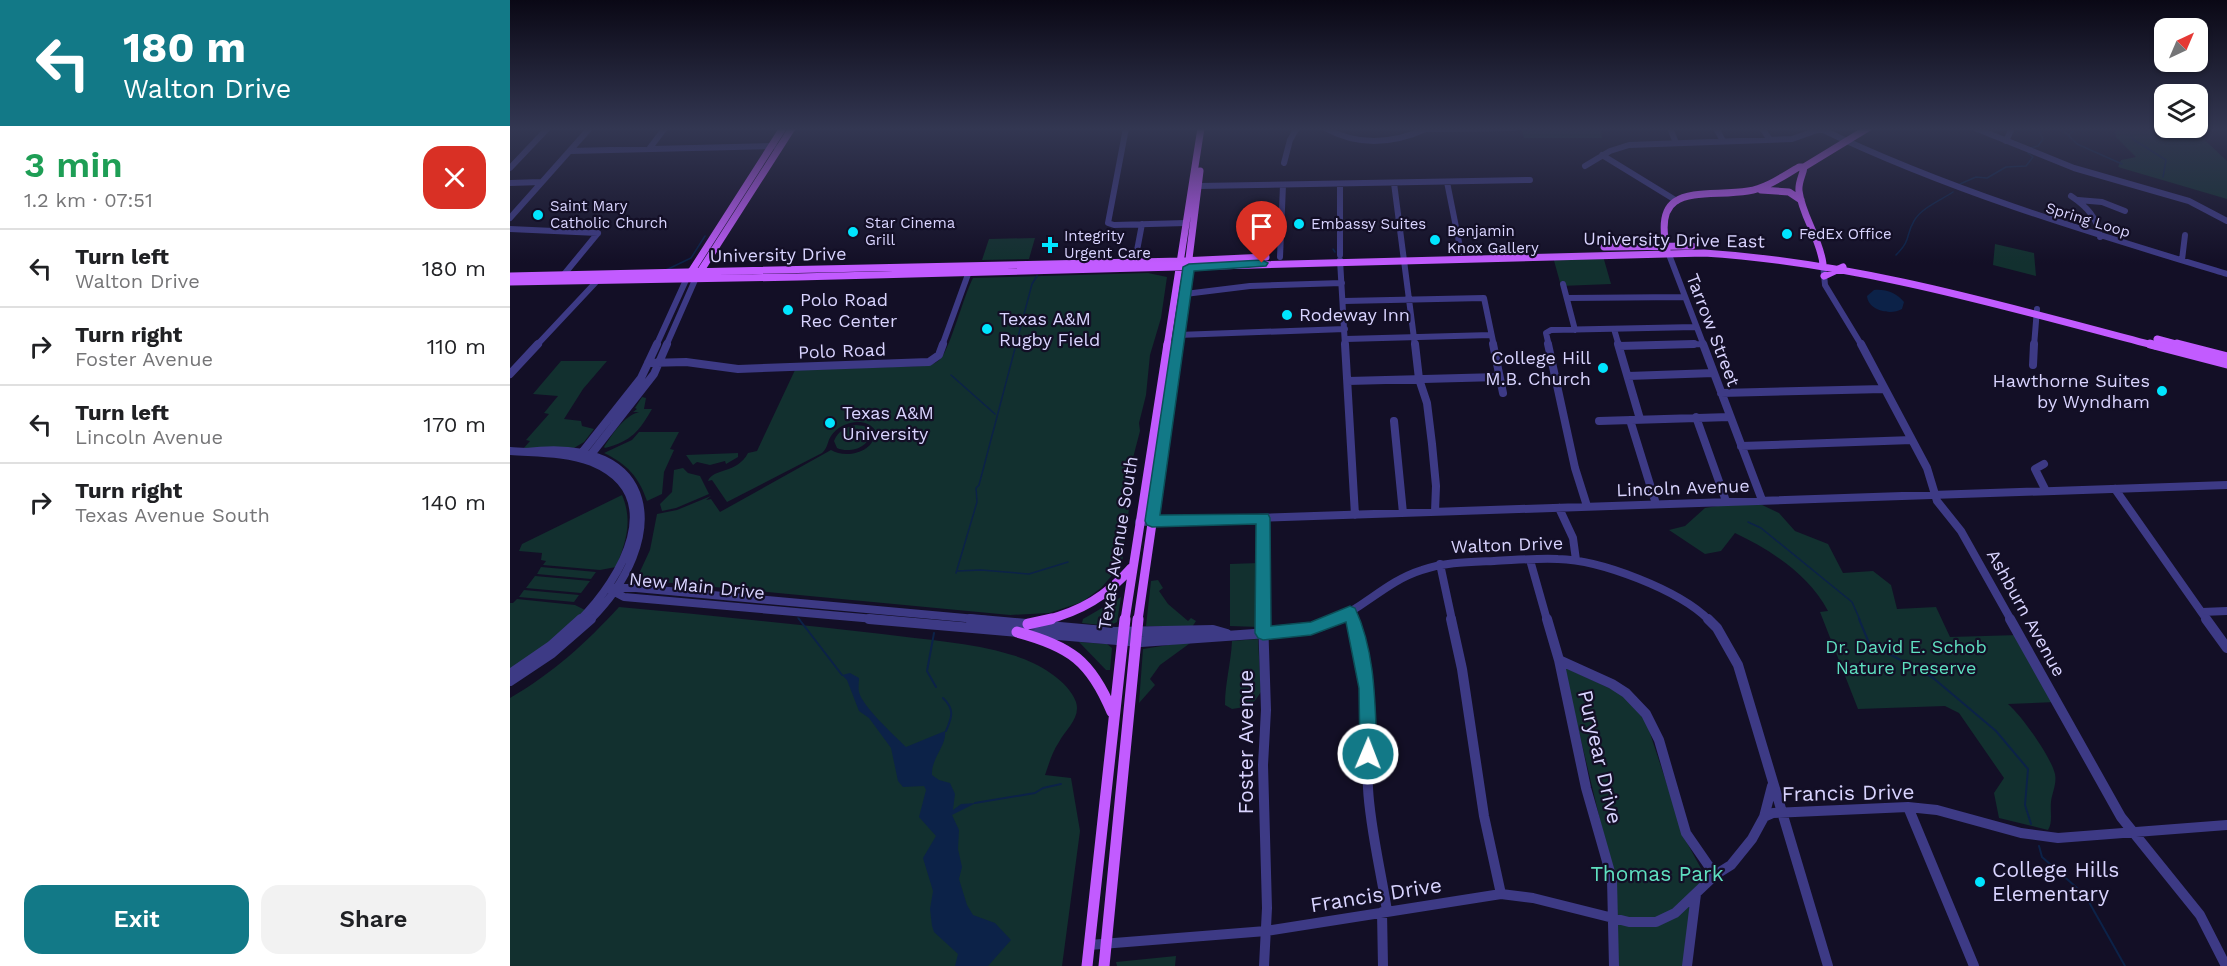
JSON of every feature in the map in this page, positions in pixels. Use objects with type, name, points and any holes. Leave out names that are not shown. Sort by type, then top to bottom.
[{"type":"main road","points":[[686,280],[754,173]]},
{"type":"main road","points":[[695,280],[763,173]]},
{"type":"main road","name":"Texas Avenue South","points":[[1087,966],[1122,636],[1176,284],[1195,173]]},
{"type":"main road","name":"Texas Avenue South","points":[[1104,966],[1136,637],[1190,264],[1200,173]]},
{"type":"main road","points":[[1749,191],[1772,183],[1789,173]]},
{"type":"main road","points":[[1796,173],[1800,178]]},
{"type":"main road","points":[[1802,173],[1798,187],[1801,200],[1820,239],[1823,261]]},
{"type":"main road","points":[[1677,201],[1699,194],[1749,191],[1789,192],[1801,200]]},
{"type":"main road","points":[[737,199],[747,199]]},
{"type":"main road","name":"Tarrow Street","points":[[1667,248],[1660,231],[1662,218],[1677,201]]},
{"type":"main road","points":[[1570,254],[1584,251],[1586,248]]},
{"type":"main road","name":"University Drive East","points":[[1180,264],[1586,248],[1733,248],[1789,253]]},
{"type":"main road","name":"University Drive East","points":[[1403,256],[1470,257],[1570,254],[1667,248],[1760,255],[1823,261],[1949,286],[2036,312]]},
{"type":"main road","points":[[1503,256],[1505,253],[1524,250]]},
{"type":"main road","points":[[1470,257],[1486,251]]},
{"type":"main road","name":"University Drive East","points":[[1190,264],[1280,256],[1340,258]]},
{"type":"main road","name":"University Drive East","points":[[1812,256],[1844,267],[2177,348],[2227,364]]},
{"type":"main road","name":"University Drive","points":[[510,276],[597,281],[695,280],[1135,261],[1180,264]]},
{"type":"main road","name":"University Drive","points":[[510,282],[691,272],[1153,268],[1180,264]]},
{"type":"main road","points":[[1824,276],[1844,267]]},
{"type":"main road","points":[[1153,268],[1172,272],[1176,284]]},
{"type":"main road","points":[[1936,288],[1949,286]]},
{"type":"main road","name":"University Drive East","points":[[2177,348],[2227,357]]},
{"type":"main road","points":[[1156,414],[1168,413]]},
{"type":"main road","points":[[1028,624],[1062,617],[1086,607],[1118,585],[1132,566]]},
{"type":"main road","points":[[1017,632],[1052,641],[1078,657],[1100,682],[1113,714]]},
{"type":"main road","points":[[1104,798],[1120,798]]},
{"type":"street","points":[[510,218],[549,173]]},
{"type":"street","points":[[1117,173],[1108,221],[1112,225],[1186,223]]},
{"type":"street","points":[[1631,173],[1677,201]]},
{"type":"street","name":"Spring Loop","points":[[1923,173],[2038,217],[2227,274]]},
{"type":"street","points":[[2092,173],[2189,201],[2227,221]]},
{"type":"street","points":[[1198,186],[1530,180]]},
{"type":"street","points":[[510,183],[541,182]]},
{"type":"street","points":[[1447,182],[1461,252]]},
{"type":"street","points":[[1394,183],[1419,379],[1427,403],[1431,434],[1436,486],[1435,512]]},
{"type":"street","points":[[1341,184],[1340,258],[1355,515]]},
{"type":"street","points":[[1280,256],[1283,185]]},
{"type":"street","points":[[2071,196],[2078,200],[2096,220],[2100,237]]},
{"type":"street","points":[[2078,200],[2102,202],[2125,211]]},
{"type":"street","points":[[1135,261],[1142,224]]},
{"type":"street","points":[[510,229],[598,233],[561,278]]},
{"type":"street","points":[[2182,260],[2185,235]]},
{"type":"street","name":"Tarrow Street","points":[[1667,248],[1762,500]]},
{"type":"street","name":"Ashburn Avenue","points":[[1823,261],[1825,285],[1863,348],[1927,468],[1941,507],[1961,531],[2121,817],[2200,915],[2226,966]]},
{"type":"street","name":"Polo Road","points":[[648,363],[686,362],[738,369],[931,362],[939,355],[970,269]]},
{"type":"street","points":[[584,457],[603,425],[634,387],[648,363],[686,280]]},
{"type":"street","points":[[584,457],[652,378],[695,280]]},
{"type":"street","points":[[510,374],[597,281]]},
{"type":"street","points":[[1185,294],[1243,287],[1342,283]]},
{"type":"street","points":[[1563,284],[1575,330]]},
{"type":"street","points":[[1567,298],[1684,297]]},
{"type":"street","points":[[1344,301],[1484,298],[1503,393]]},
{"type":"street","points":[[2033,365],[2036,312]]},
{"type":"street","points":[[1587,506],[1575,468],[1547,331],[1696,327]]},
{"type":"street","points":[[1178,335],[1345,329]]},
{"type":"street","points":[[1614,329],[1640,419]]},
{"type":"street","points":[[1346,339],[1491,335]]},
{"type":"street","points":[[1619,346],[1702,344]]},
{"type":"street","points":[[1628,376],[1714,373]]},
{"type":"street","points":[[1348,381],[1499,377]]},
{"type":"street","points":[[1721,393],[1884,389]]},
{"type":"street","points":[[1696,417],[1726,501]]},
{"type":"street","points":[[1599,421],[1730,417]]},
{"type":"street","points":[[1630,420],[1656,504]]},
{"type":"street","points":[[1394,421],[1403,513]]},
{"type":"street","points":[[603,425],[613,426]]},
{"type":"street","points":[[1741,446],[1912,440]]},
{"type":"street","points":[[510,451],[584,457],[604,468],[618,479],[637,509],[639,538],[624,575],[612,589],[562,637],[510,674]]},
{"type":"street","points":[[2044,464],[2035,469],[2046,491]]},
{"type":"street","name":"Lincoln Avenue","points":[[1139,522],[2227,485]]},
{"type":"street","points":[[2115,489],[2227,648]]},
{"type":"street","points":[[1559,508],[1573,538],[1576,560]]},
{"type":"street","points":[[510,681],[560,647],[603,604],[612,589],[630,543],[637,509]]},
{"type":"street","name":"Foster Avenue","points":[[1263,518],[1266,710],[1263,765],[1267,881],[1264,966]]},
{"type":"street","name":"Puryear Drive","points":[[1530,560],[1559,660],[1586,788],[1611,879],[1615,919],[1614,966]]},
{"type":"street","name":"Walton Drive","points":[[1122,636],[1215,638],[1228,634],[1311,628],[1333,621],[1350,612],[1403,577],[1440,564],[1576,560],[1597,565],[1671,593],[1702,613],[1717,628],[1738,664],[1780,812],[1828,966]]},
{"type":"street","points":[[1440,564],[1462,669],[1484,816],[1502,894]]},
{"type":"street","points":[[624,575],[626,583],[636,588]]},
{"type":"street","name":"New Main Drive","points":[[612,589],[636,588],[879,610],[1028,624],[1122,636]]},
{"type":"street","name":"New Main Drive","points":[[612,589],[624,597],[1017,632],[1122,636]]},
{"type":"street","points":[[603,604],[624,597]]},
{"type":"street","points":[[742,607],[748,598]]},
{"type":"street","points":[[874,620],[879,610]]},
{"type":"street","points":[[2202,612],[2227,611]]},
{"type":"street","points":[[1350,612],[1357,632],[1367,688],[1368,789],[1384,911],[1383,966]]},
{"type":"street","points":[[1559,660],[1612,684],[1626,693],[1646,714],[1659,740],[1686,833],[1715,876]]},
{"type":"street","points":[[1764,817],[1773,785]]},
{"type":"street","points":[[1908,807],[1974,966]]},
{"type":"street","name":"Francis Drive","points":[[1089,945],[1266,931],[1502,894],[1533,898],[1637,923],[1656,922],[1675,913],[1735,861],[1752,839],[1764,817],[1780,812],[1908,807],[1936,810],[2048,837],[2227,825]]},
{"type":"street","points":[[1687,966],[1696,894]]},
{"type":"green space","points":[[2139,173],[2227,173],[2227,199]]},
{"type":"green space","points":[[1035,238],[1029,259],[982,260],[989,239]]},
{"type":"green space","points":[[1995,244],[2034,253],[2036,276],[1993,265]]},
{"type":"green space","points":[[1603,256],[1611,284],[1561,286],[1553,257]]},
{"type":"green space","points":[[1148,273],[1167,277],[1161,318],[1150,355],[1146,395],[1139,423],[1140,431],[1129,473],[1129,508],[1122,564],[1101,588],[1082,602],[1049,613],[1010,615],[637,578],[650,550],[657,514],[677,510],[711,496],[706,500],[711,499],[720,512],[831,450],[852,454],[860,452],[871,443],[875,430],[871,426],[859,422],[846,424],[835,431],[822,453],[727,502],[712,480],[708,481],[715,474],[738,464],[748,453],[757,451],[795,370],[924,366],[936,362],[949,344],[973,278]]},
{"type":"green space","points":[[561,361],[607,361],[583,389],[564,419],[581,421],[582,426],[594,429],[584,442],[574,448],[523,449],[530,441],[526,440],[549,414],[544,413],[558,396],[533,394]]},
{"type":"green space","points":[[642,397],[646,398],[644,409],[652,409],[643,423],[634,434],[622,442],[605,448],[619,426],[628,417],[639,412],[633,412],[637,409],[635,408]]},
{"type":"green space","points":[[856,425],[864,426],[869,430],[868,441],[859,448],[842,450],[837,448],[834,441],[840,432]]},
{"type":"green space","points":[[639,432],[679,432],[670,449],[674,450],[664,472],[662,494],[647,501],[631,472],[604,453],[632,440]]},
{"type":"green space","points":[[738,453],[738,457],[726,464],[725,461],[710,465],[697,462],[693,465],[686,455]]},
{"type":"green space","points":[[683,468],[688,473],[700,476],[709,494],[676,508],[662,511],[660,504],[672,492],[674,470]]},
{"type":"green space","points":[[622,495],[628,523],[623,549],[616,567],[600,570],[543,565],[546,561],[541,560],[542,553],[519,551],[522,544]]},
{"type":"green space","name":"Dr. David E. Schob Nature Preserve","points":[[1730,504],[1760,504],[1779,513],[1795,531],[1828,544],[1843,573],[1873,571],[1891,585],[1897,609],[1936,607],[1950,637],[2019,635],[2056,702],[2008,704],[2035,737],[2055,774],[2048,830],[1999,818],[1994,793],[2004,778],[1959,713],[1945,706],[1858,709],[1820,612],[1828,611],[1811,586],[1788,565],[1762,547],[1735,533],[1721,551],[1705,554],[1669,530],[1685,526],[1705,508]]},
{"type":"green space","points":[[1259,563],[1259,627],[1230,626],[1230,564]]},
{"type":"green space","points":[[541,567],[596,572],[591,579],[537,574]]},
{"type":"green space","points":[[535,576],[590,581],[581,593],[526,588]]},
{"type":"green space","points":[[1158,580],[1163,588],[1159,591],[1168,604],[1188,621],[1191,618],[1196,621],[1192,627],[1146,626],[1151,581]]},
{"type":"green space","points":[[524,590],[579,595],[574,602],[519,597]]},
{"type":"green space","points":[[1121,597],[1117,622],[1109,626],[1082,623],[1083,619]]},
{"type":"green space","points":[[517,599],[575,605],[585,610],[547,645],[510,669],[510,603]]},
{"type":"green space","points":[[619,607],[964,644],[1021,658],[1040,666],[1058,679],[1072,694],[1077,708],[1075,718],[1054,750],[1045,775],[1071,778],[1080,831],[1062,966],[510,966],[510,698],[568,657]]},
{"type":"green space","points":[[1258,639],[1261,692],[1251,706],[1232,709],[1225,705],[1232,641]]},
{"type":"green space","points":[[1193,641],[1160,665],[1150,679],[1155,685],[1139,703],[1143,649]]},
{"type":"green space","points":[[1079,642],[1107,644],[1112,648],[1110,670],[1106,670]]},
{"type":"green space","name":"Thomas Park","points":[[1566,668],[1622,694],[1646,721],[1685,839],[1704,874],[1691,905],[1683,966],[1618,966],[1615,883],[1565,673]]},
{"type":"green space","points":[[1176,956],[1175,966],[1117,966],[1116,962]]},
{"type":"water","points":[[1874,290],[1891,292],[1898,296],[1904,302],[1902,309],[1886,312],[1875,308],[1868,301],[1867,296]]},
{"type":"water","points":[[850,673],[859,678],[859,692],[866,705],[906,747],[945,731],[944,742],[934,763],[932,775],[950,783],[955,794],[953,810],[961,804],[976,803],[952,815],[959,830],[958,849],[962,867],[959,879],[967,905],[973,915],[995,923],[1011,940],[988,966],[955,966],[958,954],[934,932],[930,909],[933,891],[923,858],[936,836],[919,817],[926,790],[924,786],[903,787],[898,781],[891,748],[869,718],[859,711],[847,680],[842,675]]},
{"type":"waterway","points":[[1960,184],[1976,177],[1987,178],[1995,173]]},
{"type":"waterway","points":[[1896,255],[1904,245],[1917,216],[1953,192]]},
{"type":"waterway","points":[[666,270],[691,258],[705,236]]},
{"type":"waterway","points":[[956,573],[977,502],[976,488],[979,485],[1032,284],[1037,276]]},
{"type":"waterway","points":[[951,375],[995,414]]},
{"type":"waterway","points":[[1748,522],[1761,528],[1852,602],[1860,620]]},
{"type":"waterway","points":[[957,571],[981,570],[1029,574],[1068,562]]},
{"type":"waterway","points":[[799,619],[842,675]]},
{"type":"waterway","points":[[1859,619],[1869,643],[1932,677],[1996,731],[2028,769],[2025,805],[2031,824]]},
{"type":"waterway","points":[[934,633],[927,671],[936,687]]},
{"type":"waterway","points":[[943,698],[951,710],[946,731]]},
{"type":"waterway","points":[[975,803],[1035,793],[1043,788],[1061,784]]},
{"type":"waterway","points":[[2039,846],[2042,857],[2085,895],[2125,966]]},
{"type":"place","name":"Saint Mary Catholic Church","points":[[538,215]]},
{"type":"place","name":"Embassy Suites","points":[[1299,224]]},
{"type":"place","name":"Star Cinema Grill","points":[[853,232]]},
{"type":"place","name":"FedEx Office","points":[[1787,234]]},
{"type":"place","name":"Benjamin Knox Gallery","points":[[1435,240]]},
{"type":"place","name":"Integrity Urgent Care","points":[[1050,245]]},
{"type":"place","name":"Polo Road Rec Center","points":[[788,310]]},
{"type":"place","name":"Rodeway Inn","points":[[1287,315]]},
{"type":"place","name":"Texas A&M Rugby Field","points":[[987,329]]},
{"type":"place","name":"College Hill M.B. Church","points":[[1603,368]]},
{"type":"place","name":"Hawthorne Suites by Wyndham","points":[[2162,391]]},
{"type":"place","name":"Texas A&M University","points":[[830,423]]},
{"type":"place","name":"College Hills Elementary","points":[[1980,882]]},
{"type":"route","points":[[1262,263],[1189,267],[1152,521],[1263,518],[1263,633],[1298,631],[1322,626],[1350,612],[1357,632],[1367,688],[1368,754]]}]
